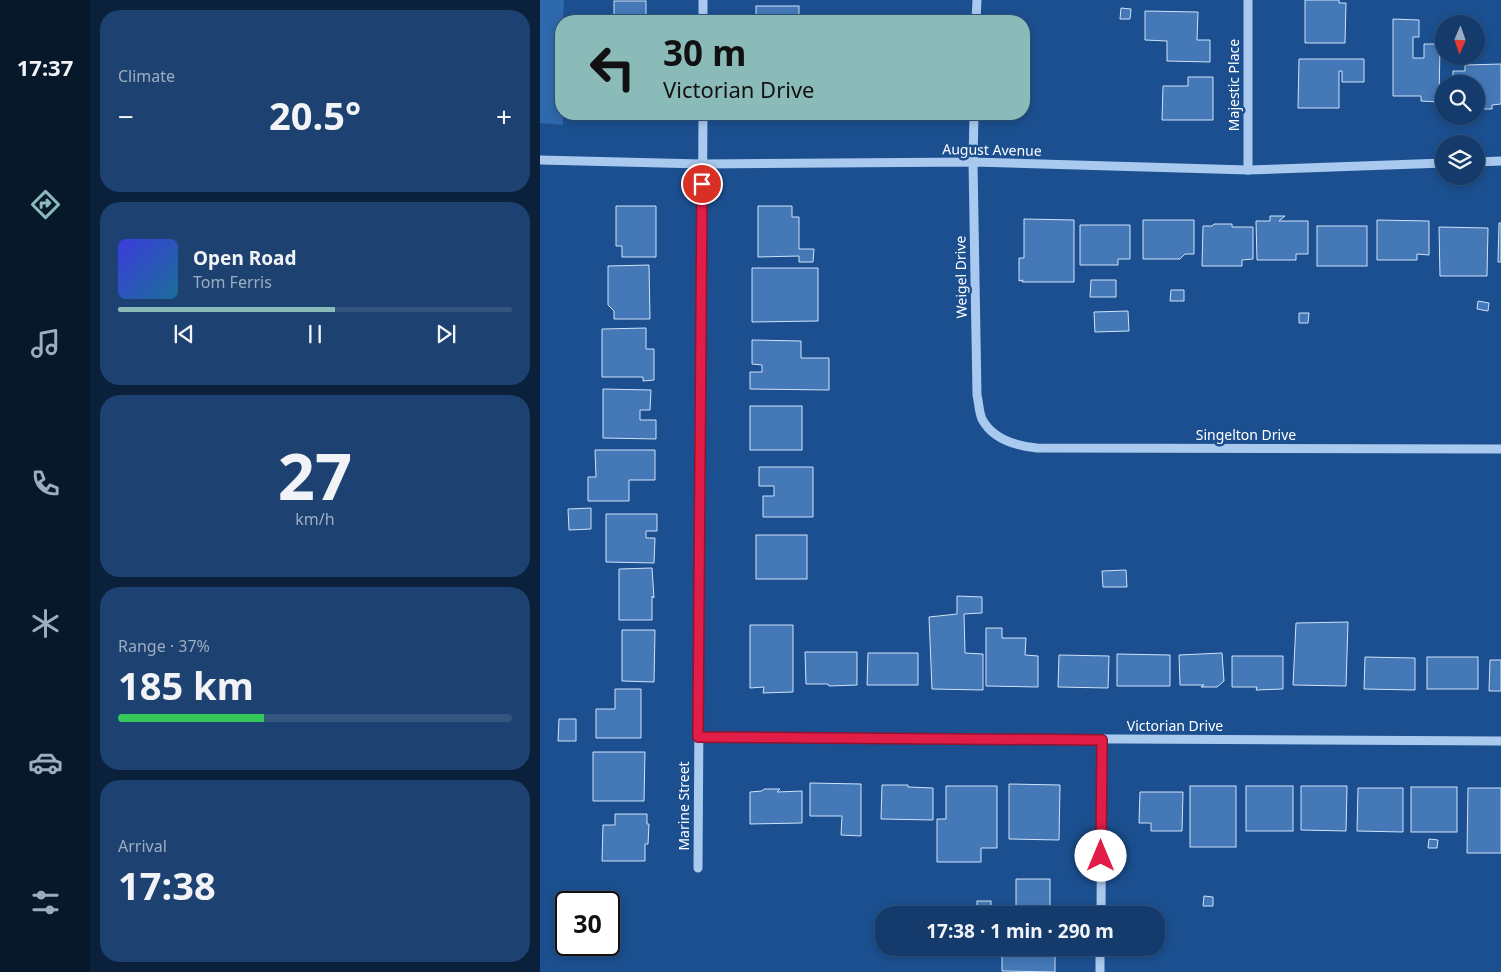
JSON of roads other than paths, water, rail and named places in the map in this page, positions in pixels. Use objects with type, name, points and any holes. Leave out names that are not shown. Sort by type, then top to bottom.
[{"type":"street","points":[[703,0],[703,15]]},
{"type":"street","points":[[976,15],[977,0]]},
{"type":"street","name":"Majestic Place","points":[[1248,0],[1248,170]]},
{"type":"street","name":"Marine Street","points":[[698,868],[702,120]]},
{"type":"street","name":"Weigel Drive","points":[[974,120],[977,395],[982,419],[994,434]]},
{"type":"street","name":"August Avenue","points":[[540,160],[702,164],[973,162],[1248,170],[1435,163]]},
{"type":"street","points":[[1485,162],[1501,161]]},
{"type":"street","name":"Singelton Drive","points":[[994,434],[1018,446],[1038,448],[1501,450]]},
{"type":"street","name":"Victorian Drive","points":[[698,737],[1501,741]]},
{"type":"street","points":[[1101,906],[1102,740]]},
{"type":"street","points":[[1100,956],[1100,972]]}]
